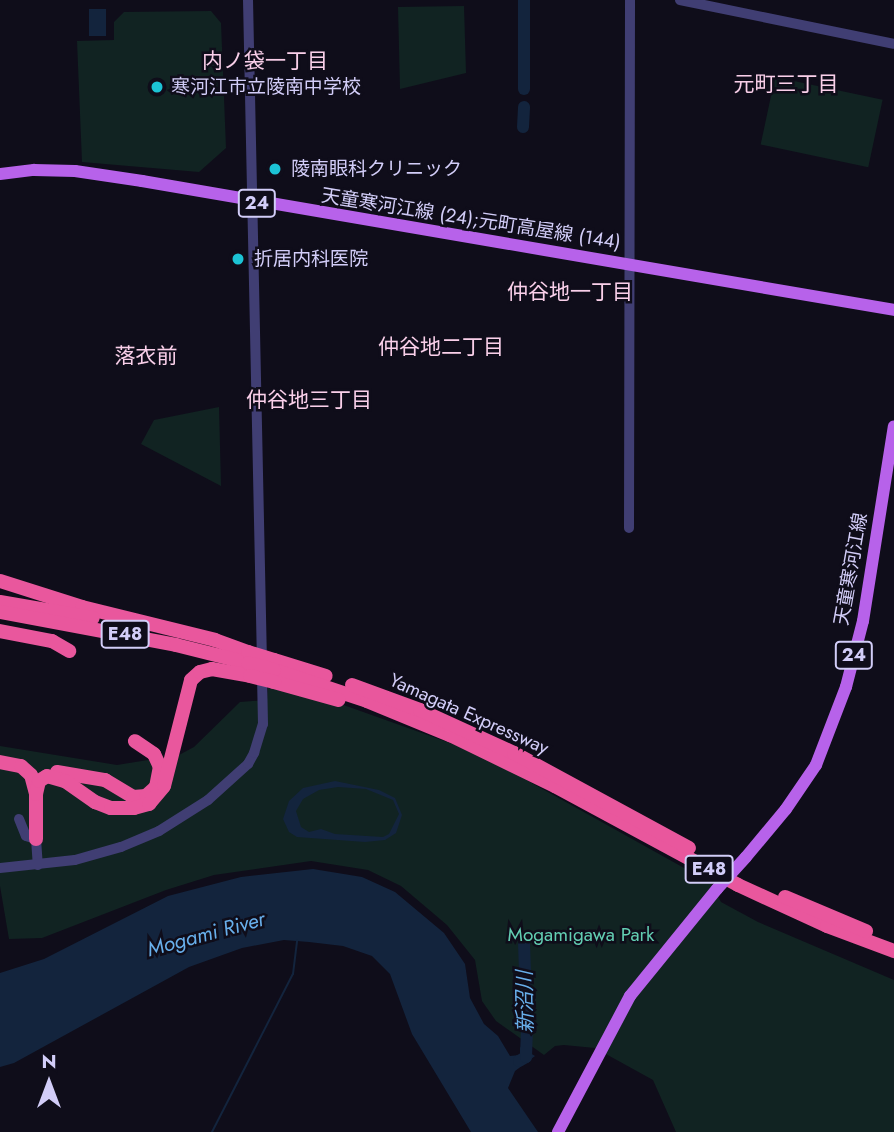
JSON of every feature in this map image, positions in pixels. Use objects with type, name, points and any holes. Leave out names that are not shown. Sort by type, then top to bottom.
[{"type":"highway","points":[[0,580],[82,607],[215,640],[249,664]]},
{"type":"highway","name":"Yamagata Expressway","points":[[0,602],[179,635],[249,664]]},
{"type":"highway","name":"Yamagata Expressway","points":[[0,612],[163,642],[396,701],[531,767],[744,878],[894,941]]},
{"type":"highway","points":[[0,631],[52,641],[69,651]]},
{"type":"highway","points":[[33,801],[38,781],[47,776],[65,781],[96,802],[111,808],[134,808],[149,804],[164,786],[191,680],[200,672],[249,664]]},
{"type":"highway","name":"Yamagata Expressway","points":[[274,671],[367,701],[514,759]]},
{"type":"highway","points":[[36,839],[33,801],[28,784],[31,775],[46,769],[105,780],[133,797],[146,796],[156,787],[160,767],[154,754],[135,741]]},
{"type":"highway","points":[[0,762],[21,766],[31,775]]},
{"type":"highway","name":"Yamagata Expressway","points":[[531,767],[758,895],[827,926],[894,951]]},
{"type":"highway","points":[[0,769],[21,776],[33,801]]},
{"type":"main road","name":"天童寒河江線 (24);元町高屋線 (144)","points":[[0,174],[34,170],[75,171],[532,246],[894,310]]},
{"type":"main road","name":"天童寒河江線","points":[[558,1132],[630,996],[688,923],[786,809],[816,765],[846,687],[863,621],[894,426]]},
{"type":"street","points":[[0,868],[38,865],[121,848],[185,816],[248,764],[260,739],[263,724],[262,656],[248,0]]},
{"type":"street","points":[[629,528],[630,0]]},
{"type":"street","points":[[680,0],[894,44]]},
{"type":"street","points":[[19,819],[26,836],[36,839],[38,865]]},
{"type":"green space","points":[[464,6],[466,73],[400,89],[398,7]]},
{"type":"green space","name":"寒河江市立陵南中学校","points":[[211,11],[221,23],[226,148],[199,172],[82,162],[77,41],[114,40],[114,22],[124,12]]},
{"type":"green space","points":[[775,77],[883,100],[868,167],[761,144]]},
{"type":"green space","points":[[219,407],[221,486],[141,444],[154,420]]},
{"type":"green space","name":"Mogamigawa Park","points":[[268,686],[338,703],[478,753],[711,883],[721,902],[758,922],[894,980],[894,1132],[676,1132],[653,1080],[595,1048],[555,1046],[544,1055],[496,1021],[482,1001],[475,960],[447,925],[401,886],[368,870],[311,861],[214,875],[166,890],[42,938],[9,939],[0,886],[0,746],[117,765],[179,755],[194,747],[240,702],[267,700]]},
{"type":"water","points":[[89,9],[106,9],[106,36],[89,36]]},
{"type":"water","points":[[335,781],[379,790],[395,798],[402,815],[396,833],[385,840],[365,842],[297,837],[289,832],[283,819],[289,801],[303,788]],"holes":[[[338,787],[366,789],[393,800],[399,814],[389,834],[383,837],[335,834],[321,829],[309,832],[301,827],[296,811],[303,799],[319,790]]]},
{"type":"water","name":"Mogami River","points":[[313,869],[362,877],[395,892],[444,933],[465,964],[470,998],[484,1024],[498,1036],[510,1056],[520,1055],[520,1047],[535,1056],[515,1071],[508,1088],[538,1132],[471,1132],[412,1034],[390,974],[372,956],[343,946],[284,940],[242,948],[189,967],[14,1063],[0,1067],[0,973],[44,959],[168,896],[241,877]]},
{"type":"waterway","name":"新沼川","points":[[524,0],[524,89]]},
{"type":"waterway","name":"新沼川","points":[[523,127],[524,107]]},
{"type":"waterway","points":[[212,1132],[293,974],[297,940]]},
{"type":"waterway","name":"新沼川","points":[[519,1061],[526,1057],[524,942]]},
{"type":"place","name":"寒河江市立陵南中学校","points":[[157,87]]},
{"type":"place","name":"陵南眼科クリニック","points":[[275,169]]},
{"type":"place","name":"折居内科医院","points":[[238,259]]},
{"type":"district","name":"内ノ袋一丁目","points":[[265,61]]},
{"type":"district","name":"元町三丁目","points":[[786,84]]},
{"type":"district","name":"仲谷地一丁目","points":[[570,292]]},
{"type":"district","name":"仲谷地二丁目","points":[[441,347]]},
{"type":"district","name":"落衣前","points":[[146,356]]},
{"type":"district","name":"仲谷地三丁目","points":[[309,400]]}]
